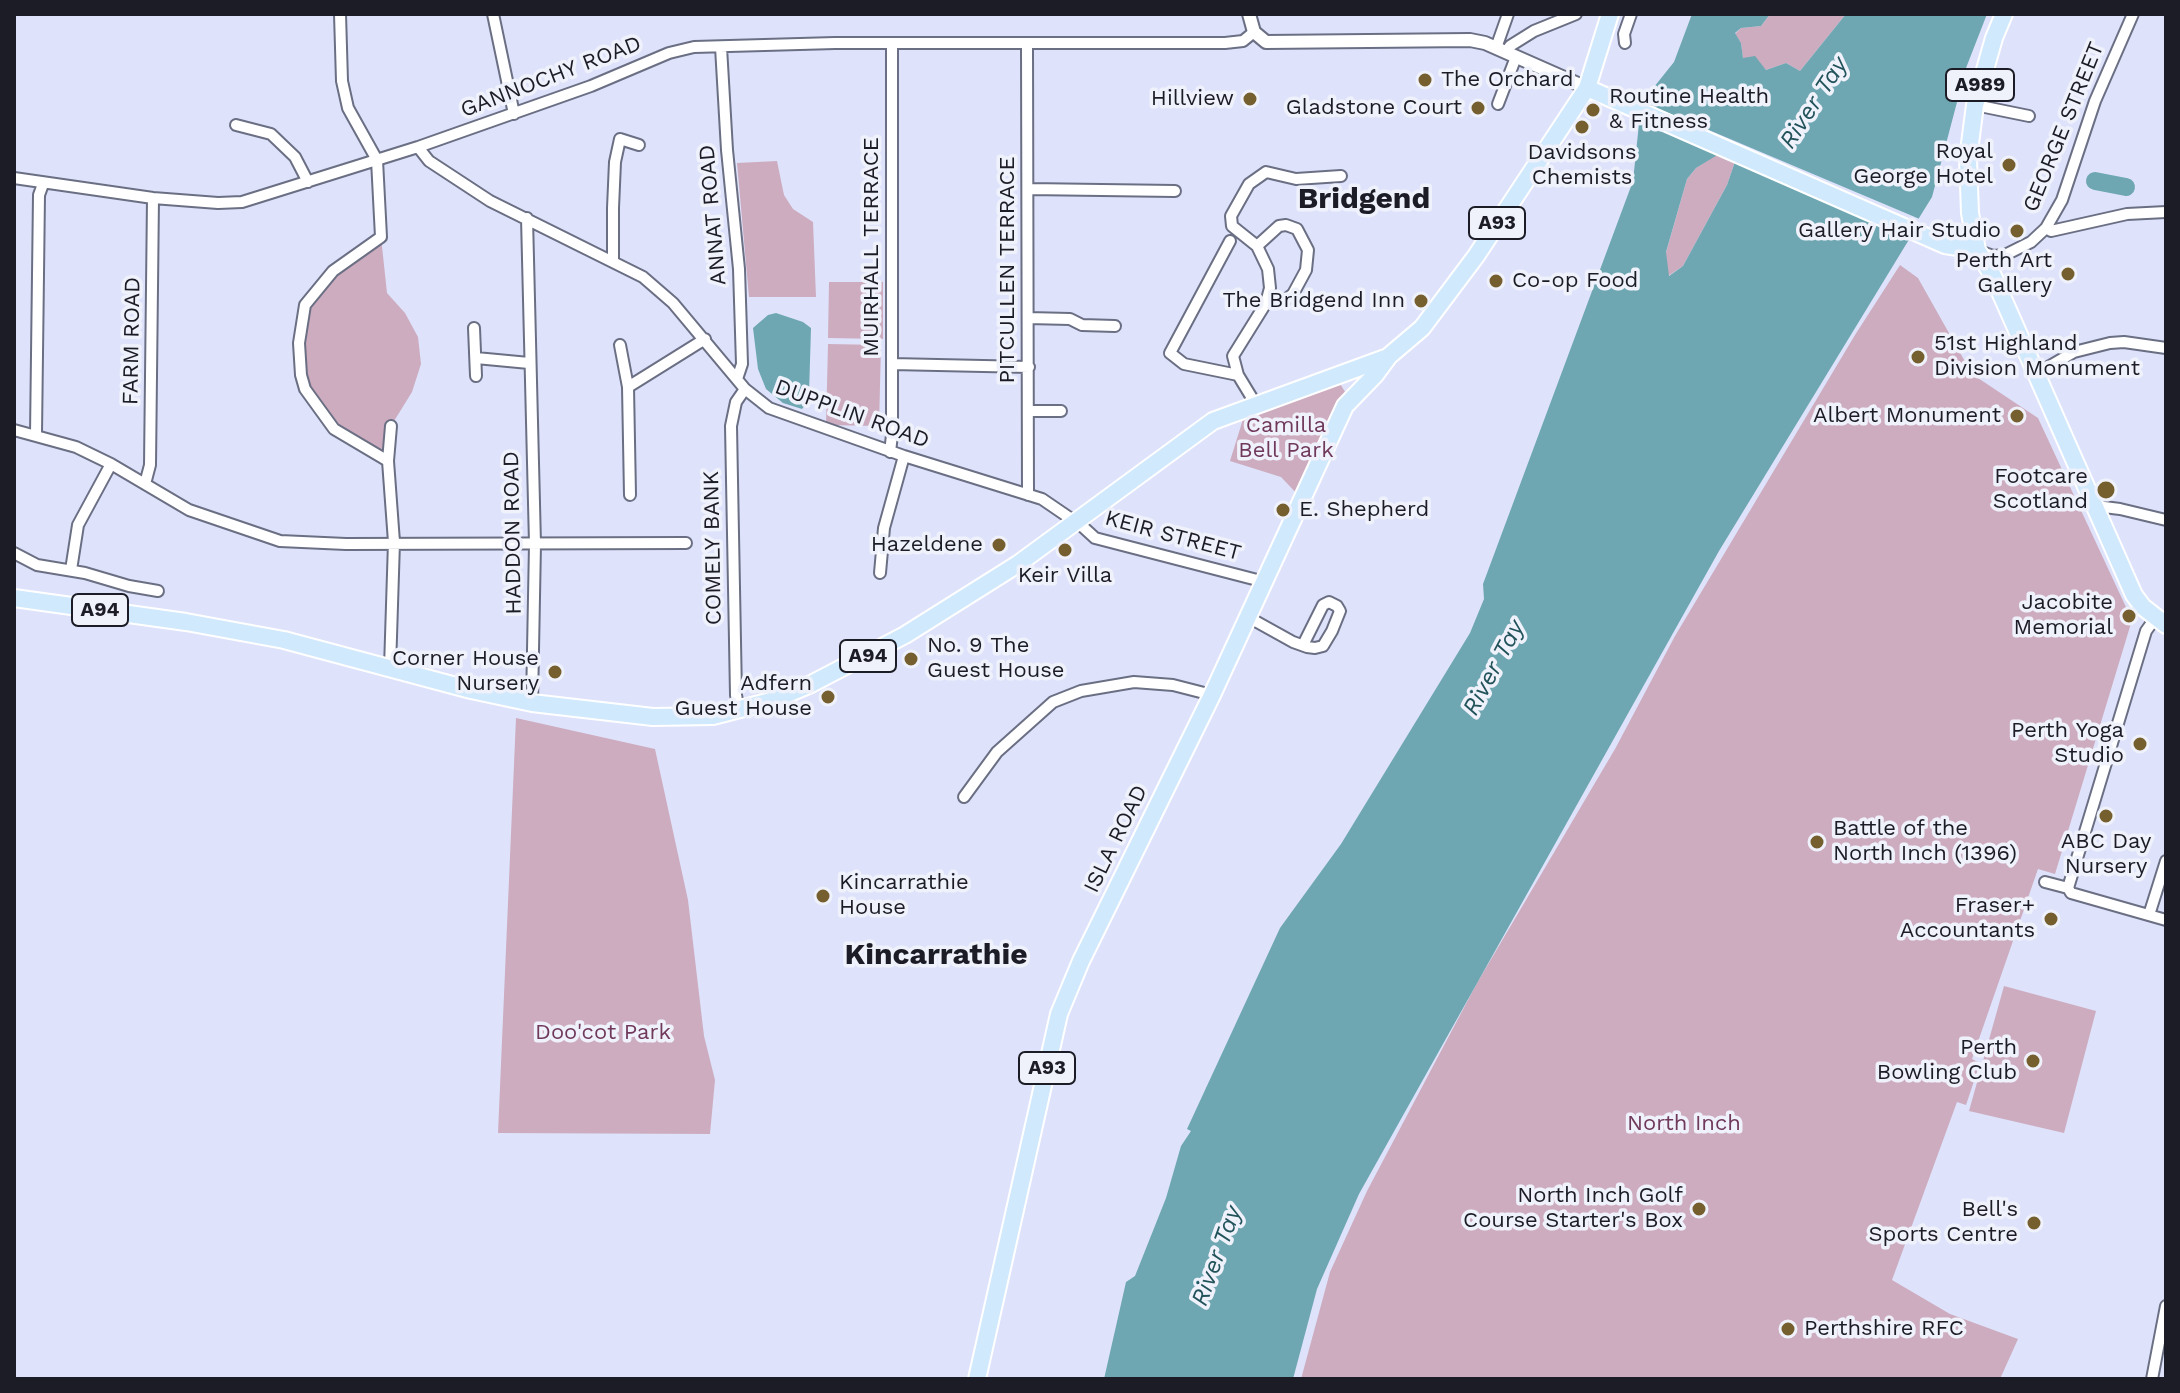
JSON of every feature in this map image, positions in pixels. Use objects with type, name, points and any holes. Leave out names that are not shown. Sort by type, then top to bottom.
[{"type":"main road","points":[[1610,14],[1587,88],[1945,245],[1977,250]]},
{"type":"main road","name":"A989","points":[[2004,14],[1975,105],[1968,181],[1977,250],[1993,276],[2134,595],[2161,621]]},
{"type":"main road","name":"A93","points":[[1389,356],[1422,328],[1444,301],[1587,88]]},
{"type":"main road","name":"A94","points":[[14,598],[186,622],[284,640],[471,690],[532,703],[634,715],[713,716],[771,701],[855,663],[945,611],[1075,523],[1213,421],[1389,356]]},
{"type":"main road","name":"ISLA ROAD","points":[[977,1379],[1059,1014],[1081,961],[1212,695],[1345,406],[1389,356]]},
{"type":"street","points":[[340,14],[342,81],[348,108],[377,160],[381,237],[333,271],[305,305],[299,343],[301,375],[305,389],[334,429],[388,461]]},
{"type":"street","points":[[493,14],[514,114]]},
{"type":"street","points":[[1249,14],[1254,32],[1270,43],[1470,40],[1506,52],[1587,88]]},
{"type":"street","points":[[1498,104],[1508,14]]},
{"type":"street","points":[[1506,52],[1534,31],[1576,14]]},
{"type":"street","points":[[1625,43],[1624,34],[1631,14]]},
{"type":"street","name":"GEORGE STREET","points":[[1977,250],[1993,256],[2005,255],[2031,242],[2046,228],[2062,200],[2095,101],[2133,14]]},
{"type":"street","name":"GANNOCHY ROAD","points":[[14,178],[153,198],[231,203],[418,147],[591,86],[669,53],[694,47],[892,43],[1225,43],[1243,41],[1254,32]]},
{"type":"street","name":"MUIRHALL TERRACE","points":[[890,452],[892,43]]},
{"type":"street","name":"PITCULLEN TERRACE","points":[[1027,45],[1028,495]]},
{"type":"street","name":"ANNAT ROAD","points":[[721,47],[739,269],[742,364],[737,379]]},
{"type":"street","points":[[1975,105],[2029,116]]},
{"type":"street","points":[[236,125],[271,134],[295,157],[308,182]]},
{"type":"street","points":[[613,260],[614,177],[620,139],[639,145]]},
{"type":"street","name":"DUPPLIN ROAD","points":[[418,147],[429,161],[458,181],[643,277],[673,303],[745,389],[769,408],[890,452],[1042,499],[1075,523]]},
{"type":"street","points":[[1255,403],[1238,375],[1233,356],[1266,303],[1270,288],[1268,269],[1257,246],[1235,229],[1230,221],[1249,184],[1259,174],[1266,172],[1296,179],[1341,176]]},
{"type":"street","points":[[36,434],[39,195],[43,184]]},
{"type":"street","points":[[1028,189],[1175,191]]},
{"type":"street","name":"FARM ROAD","points":[[145,484],[150,465],[153,198]]},
{"type":"street","points":[[2046,228],[2051,231],[2127,214],[2166,212]]},
{"type":"street","name":"HADDON ROAD","points":[[527,218],[535,544],[532,703]]},
{"type":"street","points":[[1257,246],[1279,226],[1286,225],[1297,229],[1308,250],[1306,270],[1293,294],[1283,302],[1266,303]]},
{"type":"street","points":[[1230,241],[1170,353],[1184,364],[1238,375]]},
{"type":"street","points":[[1028,318],[1070,319],[1082,325],[1115,326]]},
{"type":"street","points":[[474,328],[476,376]]},
{"type":"street","points":[[628,387],[705,339]]},
{"type":"street","points":[[2036,374],[2074,352],[2124,342],[2166,348]]},
{"type":"street","points":[[620,345],[628,387],[630,495]]},
{"type":"street","points":[[476,358],[529,363]]},
{"type":"street","points":[[892,364],[1029,367]]},
{"type":"street","name":"COMELY BANK","points":[[739,711],[736,695],[731,426],[736,402],[745,389]]},
{"type":"street","points":[[1029,411],[1061,411]]},
{"type":"street","points":[[390,668],[394,542],[388,461],[391,426]]},
{"type":"street","points":[[14,430],[76,447],[189,510],[280,541],[335,544],[686,543]]},
{"type":"street","points":[[880,573],[884,528],[904,456]]},
{"type":"street","points":[[71,570],[78,525],[111,464]]},
{"type":"street","points":[[2095,510],[2104,507],[2120,509],[2166,520]]},
{"type":"street","name":"KEIR STREET","points":[[1075,523],[1095,538],[1265,582]]},
{"type":"street","points":[[14,553],[37,565],[158,591]]},
{"type":"street","points":[[1248,617],[1303,645],[1315,648],[1323,646],[1338,618],[1340,611],[1337,606],[1329,602],[1323,605],[1303,645]]},
{"type":"street","points":[[2069,890],[2146,631],[2161,621]]},
{"type":"street","points":[[964,797],[997,752],[1053,702],[1081,691],[1134,682],[1173,685],[1212,695]]},
{"type":"street","points":[[2149,915],[2166,861]]},
{"type":"street","points":[[2045,882],[2166,920]]},
{"type":"street","points":[[2152,1379],[2166,1306]]},
{"type":"green space","points":[[1770,14],[1846,14],[1800,71],[1786,63],[1766,70],[1760,64],[1743,59],[1741,43],[1735,34],[1741,28],[1761,26]]},
{"type":"green space","points":[[1724,150],[1737,156],[1727,185],[1683,266],[1668,276],[1665,256],[1687,179],[1696,168]]},
{"type":"green space","points":[[777,161],[784,195],[793,209],[813,222],[816,297],[749,297],[737,163]]},
{"type":"green space","points":[[381,237],[387,293],[405,313],[418,337],[421,364],[412,392],[391,426],[388,461],[334,429],[305,389],[299,343],[305,305],[333,271]]},
{"type":"green space","name":"North Inch","points":[[1900,265],[1918,278],[1972,374],[2038,418],[2132,620],[2055,874],[2038,869],[1972,1059],[1980,1063],[1966,1105],[1957,1102],[1892,1280],[1950,1314],[2018,1339],[2000,1379],[1301,1379],[1330,1272],[1367,1191],[1477,983],[1615,749],[1675,636]]},
{"type":"green space","points":[[829,282],[883,282],[883,339],[828,338]]},
{"type":"green space","points":[[828,344],[881,345],[879,426],[826,425]]},
{"type":"green space","name":"Camilla Bell Park","points":[[1339,382],[1347,395],[1300,497],[1281,477],[1230,461],[1244,416]]},
{"type":"green space","name":"Doo'cot Park","points":[[516,718],[655,749],[688,900],[704,1036],[715,1080],[710,1134],[498,1133]]},
{"type":"green space","name":"Perth Bowling Club","points":[[2004,986],[2096,1011],[2064,1133],[1969,1111]]},
{"type":"water","name":"River Tay","points":[[1692,14],[1770,14],[1761,26],[1741,28],[1735,33],[1741,43],[1743,58],[1755,56],[1766,70],[1786,63],[1800,71],[1846,14],[1987,14],[1966,68],[1932,197],[1719,551],[1359,1194],[1317,1289],[1293,1379],[1104,1379],[1126,1282],[1135,1276],[1166,1198],[1181,1146],[1191,1131],[1187,1129],[1280,928],[1341,844],[1470,633],[1484,599],[1483,584],[1633,181],[1640,114],[1646,97],[1674,62]],"holes":[[[1724,151],[1737,156],[1727,185],[1683,266],[1669,276],[1666,252],[1687,179],[1696,168]]]},
{"type":"water","points":[[776,313],[811,328],[809,394],[802,409],[783,403],[766,389],[758,369],[753,328],[768,315]]},
{"type":"pier","points":[[1640,101],[1922,220],[1916,237],[1636,115]]},
{"type":"waterway","points":[[2095,181],[2126,187]]},
{"type":"place","name":"The Orchard","points":[[1425,80]]},
{"type":"place","name":"Hillview","points":[[1250,99]]},
{"type":"place","name":"Gladstone Court","points":[[1478,108]]},
{"type":"place","name":"Routine Health & Fitness","points":[[1593,110]]},
{"type":"place","name":"Davidsons Chemists","points":[[1582,127]]},
{"type":"place","name":"Royal George Hotel","points":[[2009,165]]},
{"type":"place","name":"Gallery Hair Studio","points":[[2017,231]]},
{"type":"place","name":"Perth Art Gallery","points":[[2068,274]]},
{"type":"place","name":"Co-op Food","points":[[1496,281]]},
{"type":"place","name":"The Bridgend Inn","points":[[1421,301]]},
{"type":"place","name":"51st Highland Division Monument","points":[[1918,357]]},
{"type":"place","name":"Albert Monument","points":[[2017,416]]},
{"type":"place","name":"Footcare Scotland","points":[[2106,490]]},
{"type":"place","name":"E. Shepherd","points":[[1283,510]]},
{"type":"place","name":"Hazeldene","points":[[999,545]]},
{"type":"place","name":"Keir Villa","points":[[1065,550]]},
{"type":"place","name":"Jacobite Memorial","points":[[2129,616]]},
{"type":"place","name":"No. 9 The Guest House","points":[[911,659]]},
{"type":"place","name":"Corner House Nursery","points":[[555,672]]},
{"type":"place","name":"Adfern Guest House","points":[[828,697]]},
{"type":"place","name":"Perth Yoga Studio","points":[[2140,744]]},
{"type":"place","name":"ABC Day Nursery","points":[[2106,816]]},
{"type":"place","name":"Battle of the North Inch (1396)","points":[[1817,842]]},
{"type":"place","name":"Kincarrathie House","points":[[823,896]]},
{"type":"place","name":"Fraser+ Accountants","points":[[2051,919]]},
{"type":"place","name":"Perth Bowling Club","points":[[2033,1061]]},
{"type":"place","name":"North Inch Golf Course Starter's Box","points":[[1699,1209]]},
{"type":"place","name":"Bell's Sports Centre","points":[[2034,1223]]},
{"type":"place","name":"Perthshire RFC","points":[[1788,1329]]},
{"type":"district","name":"Bridgend","points":[[1364,199]]},
{"type":"district","name":"Kincarrathie","points":[[936,955]]}]
